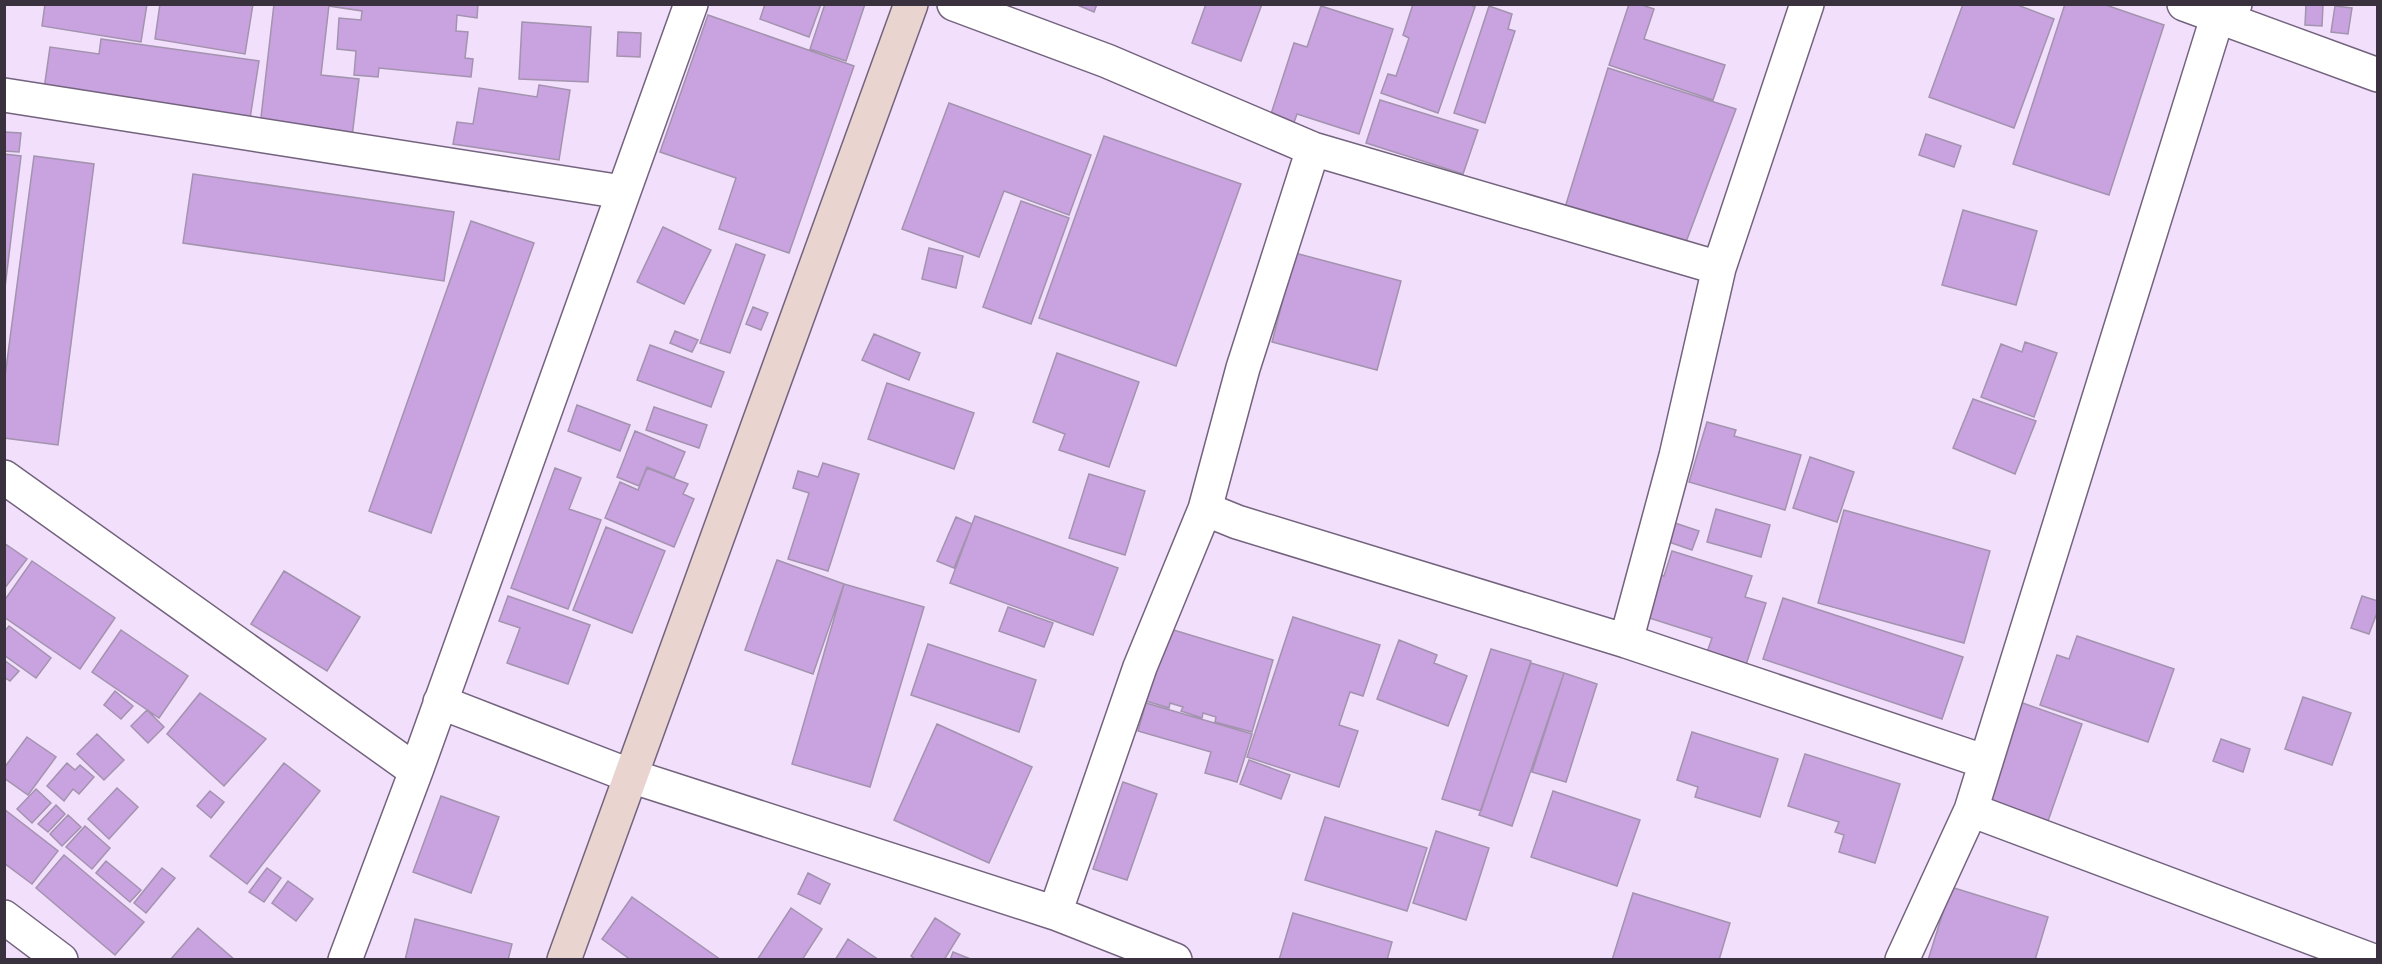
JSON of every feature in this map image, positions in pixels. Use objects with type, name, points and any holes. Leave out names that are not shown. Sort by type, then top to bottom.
[{"type":"street","points":[[345,960],[416,771],[691,4]]},
{"type":"street","points":[[564,960],[910,4]]},
{"type":"street","points":[[954,4],[1107,62],[1312,149],[1719,268]]},
{"type":"street","points":[[1626,641],[1676,456],[1719,268],[1807,4]]},
{"type":"street","points":[[2184,4],[2226,11],[2378,75]]},
{"type":"street","points":[[1902,960],[1971,810],[2226,11]]},
{"type":"street","points":[[4,94],[622,192]]},
{"type":"street","points":[[1055,913],[1140,667],[1205,509],[1242,368],[1312,149]]},
{"type":"street","points":[[4,477],[416,771]]},
{"type":"street","points":[[1205,509],[1237,522],[1626,641],[1986,762]]},
{"type":"street","points":[[440,702],[631,776],[1055,913],[1175,960]]},
{"type":"street","points":[[1971,810],[2371,960]]},
{"type":"street","points":[[4,917],[61,960]]},
{"type":"building","points":[[45,4],[147,4],[141,42],[42,26]]},
{"type":"building","points":[[160,4],[253,4],[245,54],[155,39]]},
{"type":"building","points":[[274,4],[329,5],[321,75],[359,79],[352,137],[260,126]]},
{"type":"building","points":[[329,4],[478,4],[477,18],[457,15],[456,31],[468,32],[465,58],[473,59],[471,77],[379,68],[378,77],[354,75],[356,51],[337,49],[339,18],[361,20],[362,11],[329,6]]},
{"type":"building","points":[[765,4],[821,4],[809,37],[760,19]]},
{"type":"building","points":[[825,4],[865,4],[846,61],[810,49]]},
{"type":"building","points":[[1075,4],[1097,4],[1094,12]]},
{"type":"building","points":[[1206,4],[1262,4],[1241,61],[1192,43]]},
{"type":"building","points":[[1413,4],[1469,4],[1475,7],[1438,113],[1381,93],[1388,74],[1396,76],[1409,38],[1403,35]]},
{"type":"building","points":[[1629,4],[1639,4],[1654,9],[1644,39],[1725,65],[1713,100],[1609,65]]},
{"type":"building","points":[[1963,4],[2015,4],[2054,19],[2014,128],[1929,97]]},
{"type":"building","points":[[2065,4],[2103,4],[2164,25],[2109,195],[2013,164]]},
{"type":"building","points":[[2306,4],[2323,5],[2322,26],[2305,25]]},
{"type":"building","points":[[1321,6],[1393,29],[1359,134],[1297,114],[1291,131],[1268,123],[1294,43],[1307,47]]},
{"type":"building","points":[[1489,6],[1512,14],[1508,29],[1515,31],[1485,123],[1454,113]]},
{"type":"building","points":[[2335,6],[2352,8],[2348,34],[2331,32]]},
{"type":"building","points":[[708,15],[854,66],[789,253],[719,229],[736,178],[660,152]]},
{"type":"building","points":[[522,22],[591,27],[588,82],[519,79]]},
{"type":"building","points":[[618,32],[641,33],[640,57],[617,56]]},
{"type":"building","points":[[101,39],[259,61],[249,125],[43,96],[50,47],[99,54]]},
{"type":"building","points":[[1608,68],[1736,109],[1683,250],[1563,214]]},
{"type":"building","points":[[539,85],[570,90],[559,160],[453,144],[457,122],[473,124],[479,88],[537,97]]},
{"type":"building","points":[[1380,100],[1478,130],[1463,174],[1366,143]]},
{"type":"building","points":[[949,103],[1091,155],[1069,215],[1004,191],[979,257],[902,229]]},
{"type":"building","points":[[4,132],[21,133],[19,152],[4,151]]},
{"type":"building","points":[[1926,134],[1961,146],[1954,167],[1919,155]]},
{"type":"building","points":[[1104,136],[1241,184],[1176,366],[1039,318]]},
{"type":"building","points":[[4,154],[21,156],[4,296]]},
{"type":"building","points":[[34,156],[94,164],[58,445],[4,438],[4,384]]},
{"type":"building","points":[[193,174],[454,212],[444,281],[183,243]]},
{"type":"building","points":[[1021,201],[1069,218],[1031,324],[983,307]]},
{"type":"building","points":[[1963,210],[2037,231],[2016,305],[1942,285]]},
{"type":"building","points":[[471,221],[534,243],[431,533],[369,511]]},
{"type":"building","points":[[663,227],[711,250],[684,304],[637,282]]},
{"type":"building","points":[[736,244],[765,255],[730,353],[700,343]]},
{"type":"building","points":[[929,248],[963,256],[956,288],[922,279]]},
{"type":"building","points":[[1295,253],[1401,281],[1377,370],[1272,342]]},
{"type":"building","points":[[753,307],[768,313],[761,330],[746,324]]},
{"type":"building","points":[[675,331],[698,340],[692,352],[670,343]]},
{"type":"building","points":[[874,334],[920,353],[909,380],[862,360]]},
{"type":"building","points":[[2025,342],[2057,353],[2034,417],[1981,397],[2001,344],[2022,352]]},
{"type":"building","points":[[650,345],[724,372],[711,407],[637,380]]},
{"type":"building","points":[[1057,353],[1139,382],[1109,467],[1059,450],[1065,434],[1033,422]]},
{"type":"building","points":[[887,383],[974,413],[954,469],[868,439]]},
{"type":"building","points":[[1973,399],[2036,421],[2015,474],[1953,448]]},
{"type":"building","points":[[577,405],[630,425],[620,451],[568,431]]},
{"type":"building","points":[[654,407],[707,425],[699,448],[646,430]]},
{"type":"building","points":[[1707,422],[1736,430],[1734,436],[1801,455],[1785,510],[1689,482]]},
{"type":"building","points":[[635,431],[685,452],[674,478],[647,467],[639,486],[617,477]]},
{"type":"building","points":[[1810,457],[1854,472],[1837,522],[1793,508]]},
{"type":"building","points":[[823,463],[859,474],[828,571],[788,559],[809,493],[793,488],[798,471],[818,477]]},
{"type":"building","points":[[555,468],[581,478],[569,509],[601,520],[568,609],[511,588]]},
{"type":"building","points":[[647,468],[688,484],[683,494],[694,499],[674,547],[605,518],[620,482],[638,490]]},
{"type":"building","points":[[1089,474],[1145,491],[1125,555],[1069,538]]},
{"type":"building","points":[[1716,509],[1770,525],[1761,557],[1707,542]]},
{"type":"building","points":[[1844,510],[1990,551],[1964,643],[1818,603]]},
{"type":"building","points":[[975,516],[1118,568],[1093,635],[950,583]]},
{"type":"building","points":[[956,517],[972,524],[954,568],[937,561]]},
{"type":"building","points":[[1672,522],[1699,531],[1692,550],[1666,541]]},
{"type":"building","points":[[606,527],[665,551],[632,633],[573,610]]},
{"type":"building","points":[[4,543],[27,559],[4,589]]},
{"type":"building","points":[[1672,551],[1752,576],[1745,597],[1766,603],[1744,671],[1705,658],[1712,638],[1640,615],[1653,573],[1664,576]]},
{"type":"building","points":[[777,560],[844,584],[813,674],[745,650]]},
{"type":"building","points":[[32,561],[115,618],[80,669],[4,617],[4,601]]},
{"type":"building","points":[[284,571],[360,617],[327,671],[251,624]]},
{"type":"building","points":[[844,584],[924,607],[870,787],[792,764]]},
{"type":"building","points":[[508,596],[590,625],[568,684],[507,663],[520,628],[499,621]]},
{"type":"building","points":[[2362,596],[2378,601],[2378,610],[2369,634],[2351,628]]},
{"type":"building","points":[[1783,598],[1963,657],[1942,719],[1763,659]]},
{"type":"building","points":[[1008,607],[1053,623],[1044,647],[999,631]]},
{"type":"building","points":[[1293,617],[1380,645],[1363,696],[1350,692],[1339,725],[1358,731],[1339,787],[1247,757]]},
{"type":"building","points":[[9,626],[51,658],[36,678],[4,655],[4,632]]},
{"type":"building","points":[[1167,628],[1273,660],[1252,732],[1215,722],[1216,717],[1203,713],[1202,718],[1181,711],[1183,707],[1170,703],[1169,708],[1146,701]]},
{"type":"building","points":[[121,630],[188,676],[159,718],[92,672]]},
{"type":"building","points":[[2077,636],[2174,669],[2148,742],[2040,705],[2057,655],[2069,659]]},
{"type":"building","points":[[1399,640],[1437,655],[1434,663],[1467,676],[1448,726],[1377,699]]},
{"type":"building","points":[[928,644],[1036,680],[1019,732],[911,695]]},
{"type":"building","points":[[1491,649],[1531,661],[1481,811],[1442,799]]},
{"type":"building","points":[[4,660],[19,671],[10,681],[4,677]]},
{"type":"building","points":[[1531,663],[1564,673],[1512,826],[1479,815]]},
{"type":"building","points":[[1564,673],[1597,684],[1566,782],[1532,772]]},
{"type":"building","points":[[115,691],[133,706],[121,719],[104,705]]},
{"type":"building","points":[[200,693],[266,739],[224,786],[167,734]]},
{"type":"building","points":[[2303,697],[2351,713],[2332,765],[2285,749]]},
{"type":"building","points":[[2020,702],[2082,724],[2048,821],[1986,800]]},
{"type":"building","points":[[1146,703],[1252,734],[1237,782],[1205,773],[1211,752],[1138,731]]},
{"type":"building","points":[[147,710],[164,727],[148,743],[131,726]]},
{"type":"building","points":[[937,724],[1032,767],[989,863],[894,820]]},
{"type":"building","points":[[1692,732],[1778,759],[1760,817],[1695,797],[1698,787],[1677,780]]},
{"type":"building","points":[[97,734],[124,760],[104,780],[77,754]]},
{"type":"building","points":[[27,737],[56,757],[28,795],[4,778],[4,768]]},
{"type":"building","points":[[2221,739],[2250,749],[2243,772],[2213,761]]},
{"type":"building","points":[[1805,754],[1900,784],[1875,863],[1839,852],[1844,835],[1835,832],[1839,822],[1788,806]]},
{"type":"building","points":[[1249,760],[1290,775],[1281,799],[1240,784]]},
{"type":"building","points":[[67,763],[75,770],[80,765],[94,777],[79,794],[73,789],[64,801],[47,786]]},
{"type":"building","points":[[284,763],[320,791],[247,884],[210,856]]},
{"type":"building","points":[[1123,782],[1157,794],[1127,880],[1093,869]]},
{"type":"building","points":[[117,788],[138,807],[109,839],[88,819]]},
{"type":"building","points":[[36,789],[51,803],[32,823],[17,809]]},
{"type":"building","points":[[210,791],[224,802],[211,818],[197,806]]},
{"type":"building","points":[[1553,791],[1640,820],[1617,886],[1531,857]]},
{"type":"building","points":[[441,796],[499,817],[471,893],[413,872]]},
{"type":"building","points":[[56,805],[65,814],[48,832],[38,824]]},
{"type":"building","points":[[4,809],[58,851],[32,884],[4,863]]},
{"type":"building","points":[[68,815],[81,827],[62,846],[50,834]]},
{"type":"building","points":[[1325,817],[1427,848],[1407,911],[1305,880]]},
{"type":"building","points":[[85,826],[110,848],[92,869],[66,847]]},
{"type":"building","points":[[1436,831],[1489,848],[1466,920],[1413,903]]},
{"type":"building","points":[[64,855],[144,922],[115,955],[36,888]]},
{"type":"building","points":[[106,861],[141,890],[130,902],[96,873]]},
{"type":"building","points":[[162,868],[175,878],[146,913],[134,903]]},
{"type":"building","points":[[267,868],[281,878],[264,902],[249,892]]},
{"type":"building","points":[[808,873],[830,884],[820,904],[798,894]]},
{"type":"building","points":[[288,881],[313,899],[296,921],[272,903]]},
{"type":"building","points":[[1951,887],[2048,917],[2035,960],[1928,960]]},
{"type":"building","points":[[1633,893],[1730,923],[1719,960],[1612,960]]},
{"type":"building","points":[[632,897],[721,960],[631,960],[602,939]]},
{"type":"building","points":[[791,908],[822,929],[802,960],[757,960]]},
{"type":"building","points":[[1293,913],[1392,942],[1387,960],[1279,960]]},
{"type":"building","points":[[935,918],[960,934],[944,960],[916,960],[911,956]]},
{"type":"building","points":[[415,919],[512,944],[508,960],[405,960]]},
{"type":"building","points":[[198,928],[235,960],[170,960]]},
{"type":"building","points":[[848,939],[879,960],[835,960]]},
{"type":"building","points":[[953,952],[973,960],[950,960]]}]
